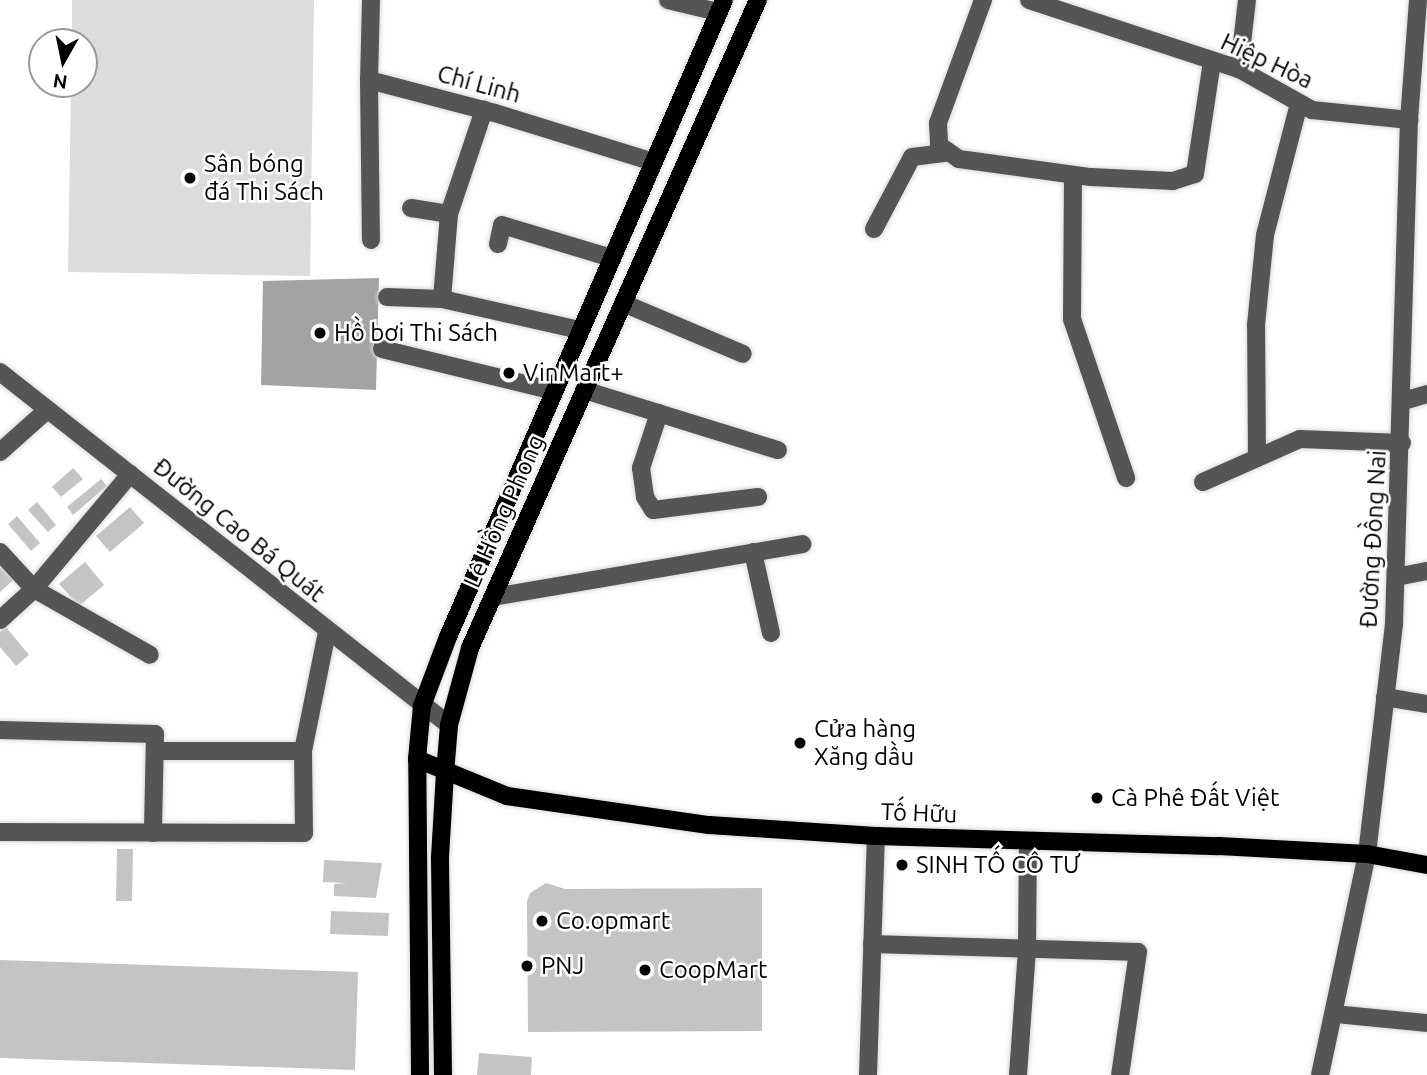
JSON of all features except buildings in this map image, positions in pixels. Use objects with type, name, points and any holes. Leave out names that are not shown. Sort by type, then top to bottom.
[{"type":"main road","name":"Lê Hồng Phong","points":[[443,1075],[440,858],[445,773],[449,725],[470,648],[758,0]]},
{"type":"main road","name":"Lê Hồng Phong","points":[[421,1075],[417,760],[422,706],[580,330],[721,6]]},
{"type":"main road","name":"Tố Hữu","points":[[417,760],[507,796],[590,811],[709,825],[876,836],[1367,854],[1427,865]]},
{"type":"street","points":[[371,240],[369,80],[372,0]]},
{"type":"street","points":[[668,0],[721,6]]},
{"type":"street","points":[[946,153],[939,145],[938,123],[983,0]]},
{"type":"street","name":"Hiệp Hòa","points":[[1029,0],[1239,69],[1299,104],[1338,115],[1409,120]]},
{"type":"street","points":[[1239,69],[1247,0]]},
{"type":"street","name":"Đường Đồng Nai","points":[[1320,1075],[1367,854],[1396,577],[1404,401],[1409,120],[1418,0]]},
{"type":"street","points":[[874,229],[912,156],[946,153],[978,164],[1073,176],[1173,181],[1195,174],[1212,61]]},
{"type":"street","name":"Chí Linh","points":[[369,80],[484,110],[653,162]]},
{"type":"street","points":[[1257,458],[1255,325],[1265,235],[1299,104]]},
{"type":"street","points":[[442,299],[450,214],[484,110]]},
{"type":"street","points":[[1073,176],[1072,319],[1126,478]]},
{"type":"street","points":[[411,208],[450,214]]},
{"type":"street","points":[[498,244],[502,225],[611,258]]},
{"type":"street","points":[[387,297],[442,299],[580,330]]},
{"type":"street","points":[[623,303],[743,354]]},
{"type":"street","points":[[382,349],[554,391]]},
{"type":"street","name":"Đường Cao Bá Quát","points":[[0,372],[327,632],[449,725]]},
{"type":"street","points":[[584,390],[778,450]]},
{"type":"street","points":[[1404,401],[1427,394]]},
{"type":"street","points":[[0,452],[46,411]]},
{"type":"street","points":[[659,414],[641,468],[645,497],[653,510],[758,497]]},
{"type":"street","points":[[1203,482],[1300,439],[1402,443]]},
{"type":"street","points":[[0,620],[34,589],[130,474]]},
{"type":"street","points":[[493,597],[803,544]]},
{"type":"street","points":[[0,552],[34,589],[150,655]]},
{"type":"street","points":[[753,552],[771,633]]},
{"type":"street","points":[[1396,577],[1427,571]]},
{"type":"street","points":[[0,832],[304,833],[303,751],[327,632]]},
{"type":"street","points":[[1385,697],[1427,704]]},
{"type":"street","points":[[0,730],[155,733],[153,833]]},
{"type":"street","points":[[155,751],[303,751]]},
{"type":"street","points":[[868,1075],[876,836]]},
{"type":"street","points":[[1017,1075],[1027,949],[1028,841]]},
{"type":"street","points":[[872,944],[1138,952],[1120,1075]]},
{"type":"street","points":[[1335,1014],[1427,1023]]},
{"type":"shaded area","name":"Sân bóng đá Thi Sách","points":[[72,0],[314,0],[310,276],[68,272],[71,98],[98,98],[98,28],[72,28]]},
{"type":"shaded area","name":"Hồ bơi Thi Sách","points":[[379,278],[376,390],[261,385],[263,281]]},
{"type":"place","name":"Sân bóng đá Thi Sách","points":[[190,178]]},
{"type":"place","name":"Hồ bơi Thi Sách","points":[[320,333]]},
{"type":"place","name":"VinMart+","points":[[509,373]]},
{"type":"place","name":"Cửa hàng Xăng dầu","points":[[800,743]]},
{"type":"place","name":"Cà Phê Đất Việt","points":[[1097,798]]},
{"type":"place","name":"SINH TỐ CÔ TƯ","points":[[902,865]]},
{"type":"place","name":"Co.opmart","points":[[542,921]]},
{"type":"place","name":"PNJ","points":[[527,966]]},
{"type":"place","name":"CoopMart","points":[[645,970]]}]
